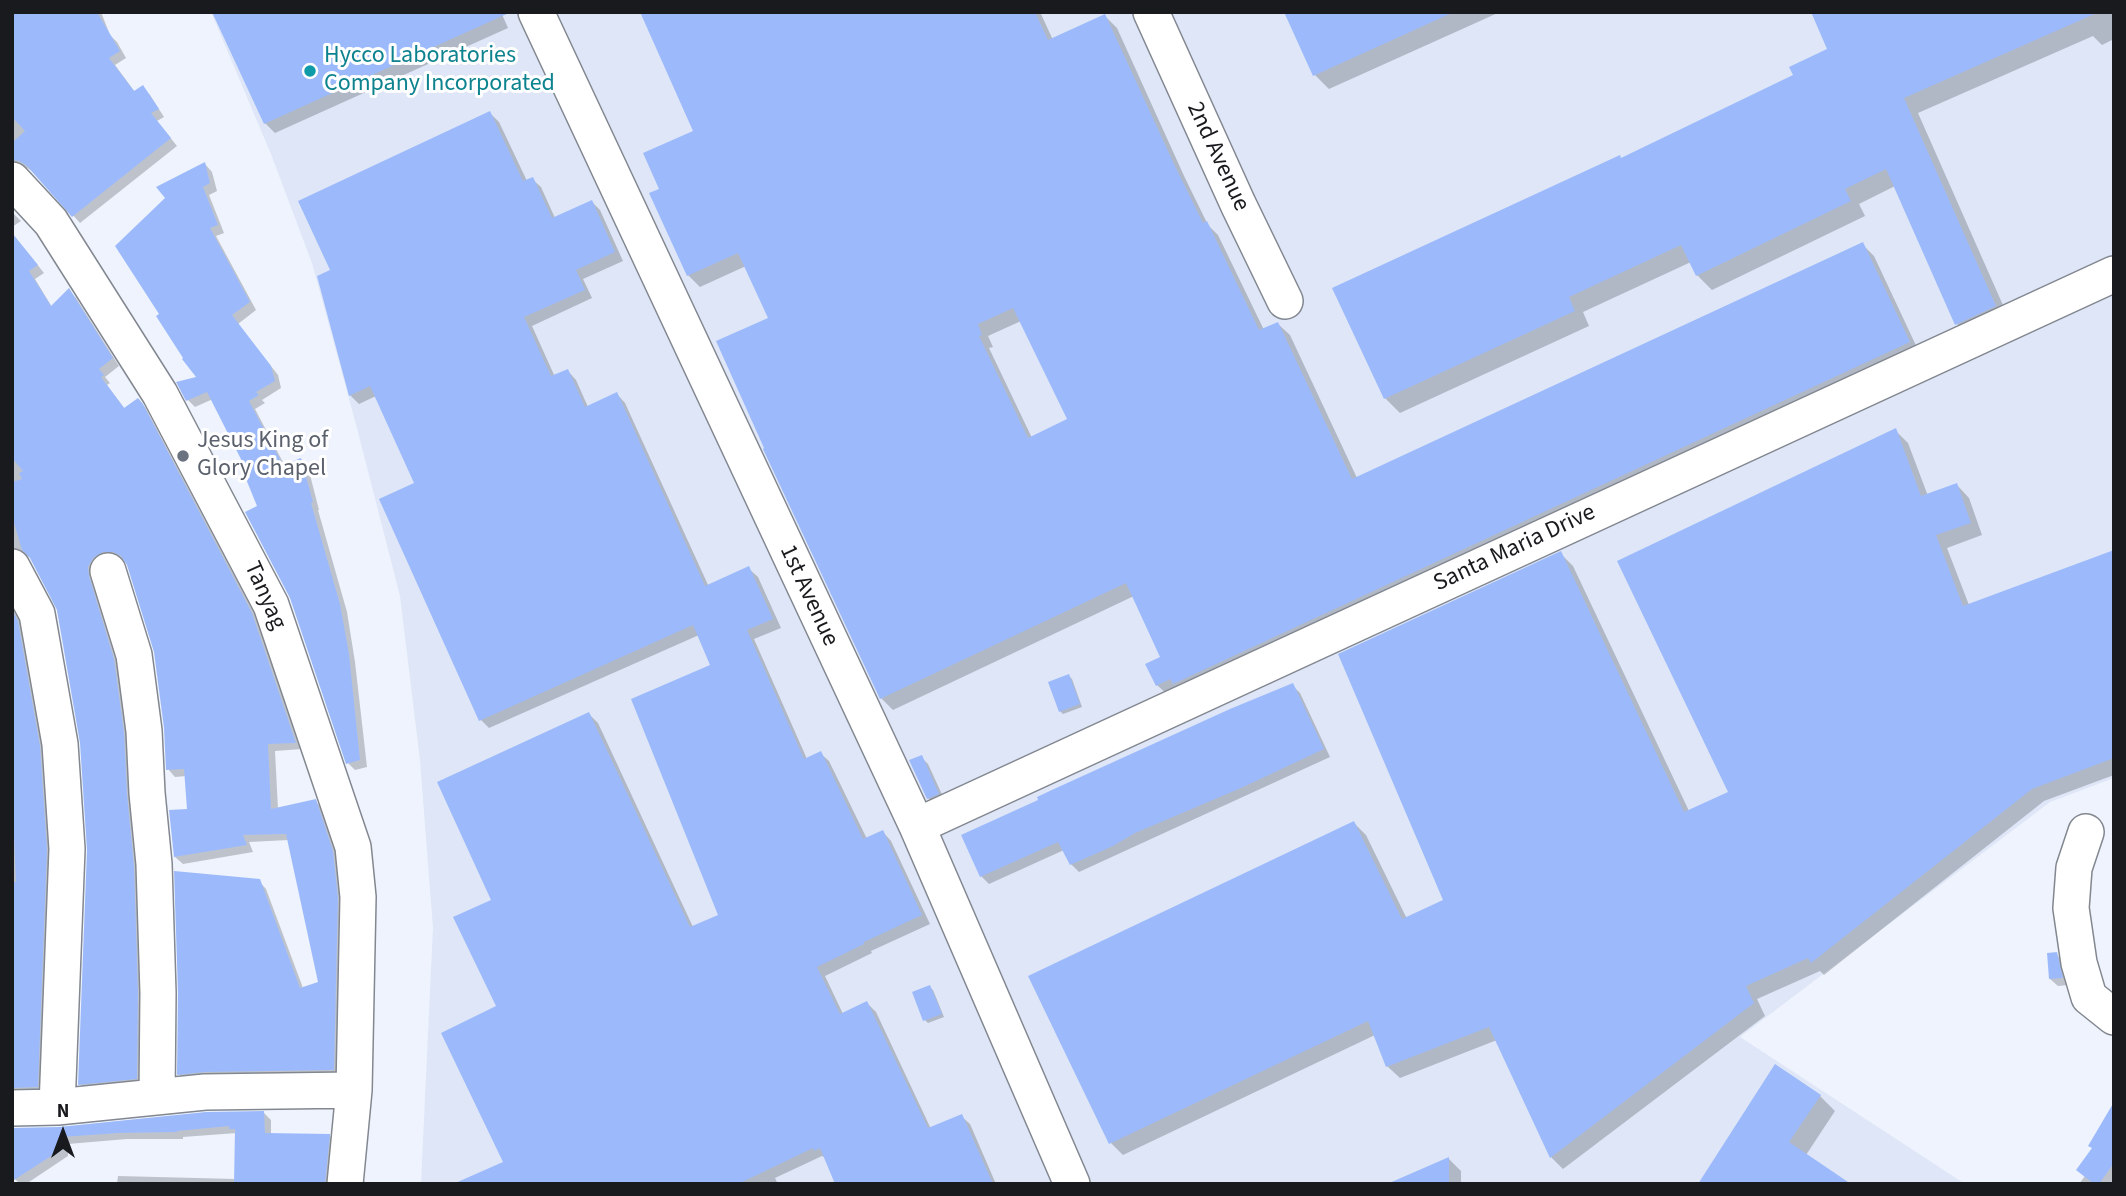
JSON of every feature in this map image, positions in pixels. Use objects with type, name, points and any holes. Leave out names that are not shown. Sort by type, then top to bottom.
[{"type":"street","name":"1st Avenue","points":[[536,12],[917,827],[1072,1184]]},
{"type":"street","name":"2nd Avenue","points":[[1151,12],[1285,301]]},
{"type":"street","name":"Tanyag","points":[[12,180],[51,222],[160,394],[271,605],[353,847],[358,897],[355,1080],[345,1184]]},
{"type":"street","name":"Santa Maria Drive","points":[[917,827],[2114,274]]},
{"type":"street","points":[[12,566],[37,614],[60,744],[66,849],[57,1107]]},
{"type":"street","points":[[108,572],[134,654],[144,731],[154,864],[158,993],[157,1097]]},
{"type":"street","points":[[2086,832],[2074,868],[2071,908],[2079,963],[2089,997],[2114,1017]]},
{"type":"street","points":[[12,1108],[57,1107],[355,1080]]},
{"type":"shaded area","points":[[211,12],[2114,12],[2114,778],[2050,802],[1740,1037],[1965,1184],[421,1184],[433,928],[420,760],[400,596],[312,263],[271,154]]},
{"type":"building","points":[[12,12],[97,12],[120,51],[109,58],[134,91],[143,85],[159,109],[151,113],[171,138],[72,217],[27,166],[12,160],[12,143],[25,131],[12,117]]},
{"type":"building","name":"Hycco Laboratories Company Incorporated","points":[[212,12],[511,12],[264,124]]},
{"type":"building","points":[[640,12],[1035,12],[1048,40],[1105,14],[1174,164],[1203,223],[1207,221],[1259,330],[1278,322],[1352,479],[1863,242],[1910,342],[1173,684],[1170,679],[1156,686],[1145,664],[1160,657],[1126,583],[880,699],[763,449],[716,341],[768,318],[738,253],[687,276],[649,193],[659,189],[643,153],[693,131]],"holes":[[[1013,308],[1067,419],[1028,438],[979,336],[982,335],[978,324]]]},
{"type":"building","points":[[1284,12],[1454,12],[1313,76]]},
{"type":"building","points":[[1811,12],[2099,12],[1904,98],[1996,306],[1955,325],[1886,169],[1845,189],[1851,201],[1696,276],[1681,245],[1569,297],[1575,311],[1384,399],[1332,288],[1620,155],[1621,158],[1793,75],[1789,67],[1827,49]]},
{"type":"building","points":[[490,111],[523,181],[533,177],[552,218],[592,200],[615,252],[576,270],[585,290],[524,317],[551,376],[568,369],[585,407],[617,392],[705,586],[749,566],[773,619],[747,630],[804,759],[821,751],[863,839],[883,830],[922,915],[817,967],[840,1014],[867,1001],[928,1128],[962,1114],[993,1184],[835,1184],[820,1148],[814,1151],[813,1148],[738,1184],[453,1184],[503,1162],[441,1033],[496,1006],[453,917],[491,900],[437,782],[589,712],[690,927],[718,915],[631,699],[710,665],[693,625],[479,721],[379,499],[414,483],[370,386],[349,396],[317,276],[330,270],[298,201]]},
{"type":"building","points":[[205,162],[210,183],[203,187],[218,225],[210,228],[250,302],[232,315],[271,366],[275,381],[256,392],[259,395],[249,401],[283,465],[301,458],[340,604],[349,654],[360,760],[346,764],[290,598],[245,512],[257,506],[246,479],[250,477],[207,392],[186,401],[176,382],[196,377],[182,359],[156,316],[159,314],[115,246],[165,198],[156,187]]},
{"type":"building","points":[[12,233],[38,265],[29,271],[51,306],[69,288],[113,358],[99,369],[104,375],[101,377],[124,408],[138,398],[143,404],[252,613],[296,743],[268,744],[271,809],[316,799],[333,851],[338,898],[334,1070],[205,1072],[177,1075],[178,993],[174,871],[260,879],[300,988],[318,982],[286,834],[243,835],[247,845],[174,857],[169,810],[187,809],[184,769],[166,770],[164,728],[154,652],[127,565],[121,556],[113,552],[103,552],[93,558],[88,567],[114,659],[124,733],[134,867],[138,993],[137,1079],[78,1085],[87,850],[80,743],[57,610],[30,558],[22,550],[12,516],[12,482],[22,479],[19,473],[23,471],[12,458]]},
{"type":"building","points":[[1896,428],[1921,496],[1957,483],[1971,523],[1936,535],[1963,606],[2114,550],[2114,758],[2032,789],[1811,963],[1808,958],[1746,986],[1754,1003],[1550,1158],[1489,1027],[1386,1067],[1368,1021],[1109,1144],[1028,976],[1354,821],[1402,919],[1443,900],[1338,654],[1561,551],[1684,812],[1728,792],[1617,561]]},
{"type":"building","points":[[12,610],[18,621],[40,746],[47,849],[38,1087],[12,1088],[12,882],[16,882],[12,837]]},
{"type":"building","points":[[1069,674],[1080,704],[1059,712],[1048,682]]},
{"type":"building","points":[[1293,683],[1324,749],[1135,833],[1070,865],[1058,842],[980,877],[961,835],[1038,800],[1037,797],[1054,789]]},
{"type":"building","points":[[922,755],[939,794],[927,799],[909,760]]},
{"type":"building","points":[[2057,952],[2063,978],[2049,979],[2047,953]]},
{"type":"building","points":[[930,985],[942,1014],[923,1021],[912,992]]},
{"type":"building","points":[[1775,1064],[1821,1095],[1789,1142],[1851,1184],[1698,1184]]},
{"type":"building","points":[[2114,1102],[2114,1163],[2099,1184],[2094,1184],[2076,1170],[2092,1148],[2088,1146]]},
{"type":"building","points":[[264,1111],[265,1133],[330,1134],[325,1184],[234,1184],[235,1129],[229,1129],[229,1126],[177,1132],[61,1137],[62,1149],[14,1180],[13,1128],[59,1127],[206,1112]]},
{"type":"building","points":[[1449,1157],[1449,1184],[1387,1184]]},
{"type":"place","name":"Hycco Laboratories Company Incorporated","points":[[310,71]]},
{"type":"place","name":"Jesus King of Glory Chapel","points":[[183,456]]}]
